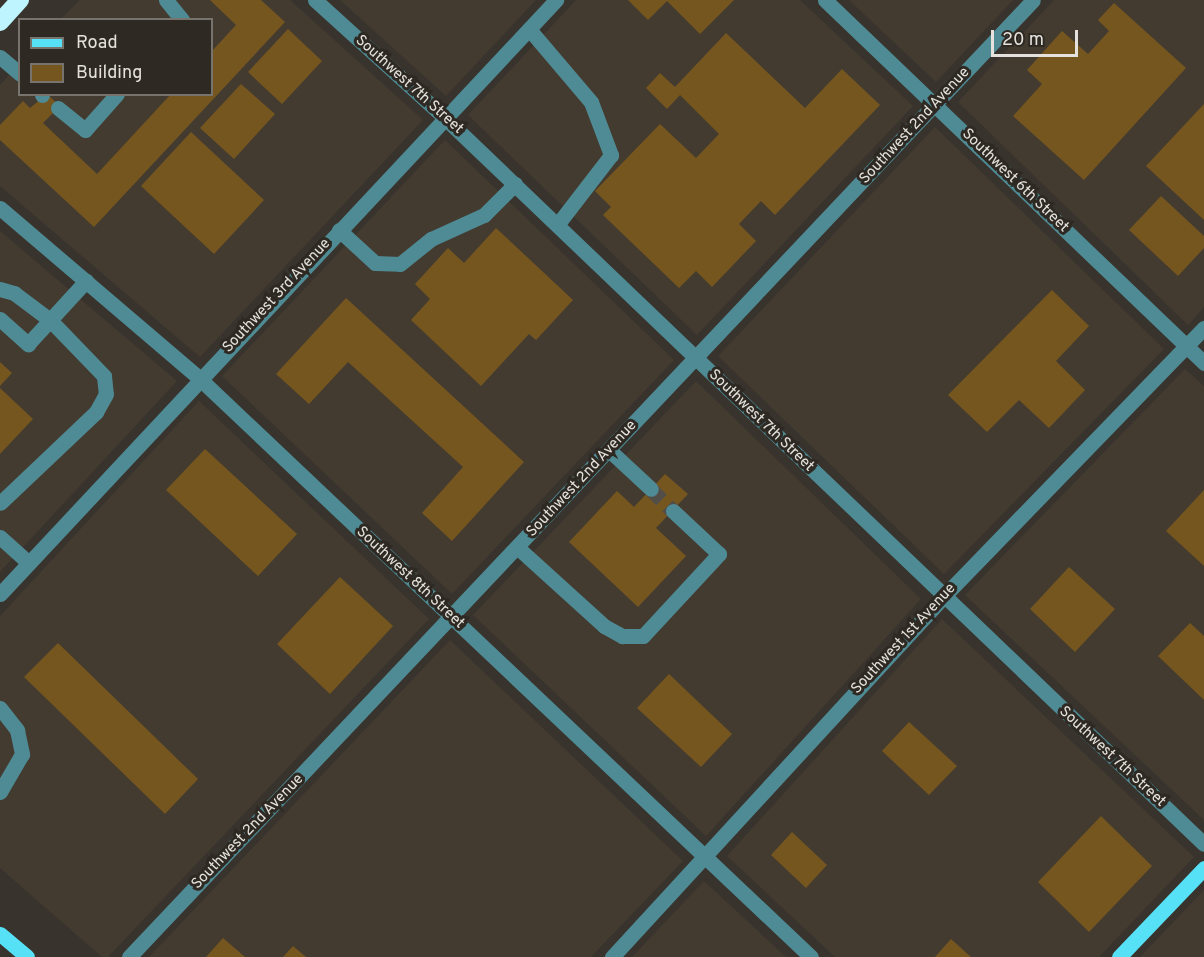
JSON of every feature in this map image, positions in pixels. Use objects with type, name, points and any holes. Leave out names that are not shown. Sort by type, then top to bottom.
[{"type":"highway","points":[[0,22],[20,0]]},
{"type":"main road","points":[[1119,957],[1204,868]]},
{"type":"main road","points":[[0,934],[27,957]]},
{"type":"street","points":[[165,0],[180,18]]},
{"type":"street","name":"Southwest 7th Street","points":[[315,0],[515,184],[943,597],[1204,844]]},
{"type":"street","name":"Southwest 3rd Avenue","points":[[0,594],[556,0]]},
{"type":"street","name":"Southwest 6th Street","points":[[825,0],[1204,363]]},
{"type":"street","name":"Southwest 2nd Avenue","points":[[129,957],[1034,0]]},
{"type":"street","points":[[529,29],[591,102],[610,155],[557,225]]},
{"type":"street","points":[[0,57],[18,72]]},
{"type":"street","points":[[58,108],[85,130],[115,96]]},
{"type":"street","points":[[339,230],[375,262],[400,264],[430,239],[484,215],[515,184]]},
{"type":"street","name":"Southwest 8th Street","points":[[0,208],[200,379],[811,957]]},
{"type":"street","points":[[0,319],[28,344],[86,281]]},
{"type":"street","points":[[0,289],[14,293],[50,320],[104,376],[106,394],[96,412],[0,503]]},
{"type":"street","name":"Southwest 1st Avenue","points":[[612,957],[705,859],[943,597],[1204,328]]},
{"type":"street","points":[[609,450],[651,489]]},
{"type":"street","points":[[517,548],[604,626],[622,636],[643,636],[718,554],[673,510]]},
{"type":"street","points":[[0,537],[29,563]]},
{"type":"street","points":[[0,708],[17,730],[22,754],[0,792]]},
{"type":"shaded area","points":[[80,0],[290,0],[423,120],[200,357],[0,186],[0,85],[18,65],[18,96],[213,96],[213,18],[62,18]]},
{"type":"shaded area","points":[[340,0],[536,0],[446,96]]},
{"type":"shaded area","points":[[576,0],[800,0],[913,106],[697,335],[468,115]]},
{"type":"shaded area","points":[[849,0],[1013,0],[936,82]]},
{"type":"shaded area","points":[[1054,0],[1204,0],[1204,307],[1188,325],[958,102]]},
{"type":"shaded area","points":[[935,127],[1164,349],[944,574],[718,356]]},
{"type":"shaded area","points":[[445,140],[674,360],[452,594],[222,376]]},
{"type":"shaded area","points":[[0,231],[177,381],[0,572]]},
{"type":"shaded area","points":[[1185,369],[1204,386],[1204,820],[965,595]]},
{"type":"shaded area","points":[[696,381],[921,599],[706,836],[473,615]]},
{"type":"shaded area","points":[[199,401],[429,619],[108,957],[102,957],[0,868],[0,616]]},
{"type":"shaded area","points":[[942,619],[1194,857],[1099,957],[835,957],[727,856]]},
{"type":"shaded area","points":[[450,640],[683,861],[591,957],[149,957]]},
{"type":"shaded area","points":[[704,881],[786,957],[632,957]]},
{"type":"shaded area","points":[[1204,890],[1204,957],[1140,957]]},
{"type":"building","points":[[210,0],[261,0],[285,22],[94,227],[0,140],[0,125],[23,101],[30,108],[45,96],[49,96],[60,106],[43,123],[97,174],[169,96],[213,96],[213,50],[236,25]]},
{"type":"building","points":[[628,0],[734,0],[700,34],[667,1],[648,20]]},
{"type":"building","points":[[1114,3],[1186,68],[1084,180],[1013,116],[1042,84],[1027,70],[1062,31],[1088,54],[1109,31],[1098,20]]},
{"type":"building","points":[[288,29],[322,61],[282,104],[248,72]]},
{"type":"building","points":[[726,33],[805,108],[842,69],[880,105],[775,215],[761,201],[739,224],[756,241],[712,287],[696,271],[679,288],[603,215],[611,207],[595,191],[660,124],[696,158],[719,134],[680,95],[667,109],[646,88],[660,73],[675,87]]},
{"type":"building","points":[[241,84],[275,114],[234,159],[200,128]]},
{"type":"building","points":[[1204,104],[1204,220],[1146,166]]},
{"type":"building","points":[[191,132],[264,200],[214,254],[141,186]]},
{"type":"building","points":[[1161,196],[1204,236],[1204,248],[1178,276],[1129,230]]},
{"type":"building","points":[[496,228],[573,300],[536,340],[529,334],[481,386],[411,320],[430,299],[415,284],[448,248],[464,263]]},
{"type":"building","points":[[1052,290],[1089,326],[1056,361],[1085,390],[1049,428],[1019,400],[987,432],[948,395]]},
{"type":"building","points":[[346,298],[524,462],[452,541],[422,513],[463,467],[348,362],[309,404],[276,374]]},
{"type":"building","points":[[0,362],[12,373],[0,386]]},
{"type":"building","points":[[0,388],[33,419],[0,454]]},
{"type":"building","points":[[205,449],[297,534],[258,576],[166,490]]},
{"type":"building","points":[[665,474],[688,494],[656,528],[686,556],[638,607],[569,542],[617,491],[634,507]]},
{"type":"building","points":[[1204,490],[1204,566],[1166,531]]},
{"type":"building","points":[[1069,567],[1115,609],[1075,652],[1030,609]]},
{"type":"building","points":[[340,577],[393,626],[330,694],[277,644]]},
{"type":"building","points":[[1190,623],[1204,636],[1204,700],[1158,656]]},
{"type":"building","points":[[58,643],[198,779],[165,814],[24,677]]},
{"type":"building","points":[[669,674],[732,734],[701,767],[637,708]]},
{"type":"building","points":[[909,722],[957,766],[929,795],[882,751]]},
{"type":"building","points":[[1101,816],[1152,866],[1089,932],[1038,882]]},
{"type":"building","points":[[792,832],[827,865],[806,888],[771,855]]},
{"type":"building","points":[[223,938],[245,957],[206,957]]},
{"type":"building","points":[[951,939],[971,957],[935,957]]},
{"type":"building","points":[[293,946],[306,957],[283,957]]},
{"type":"tunnel","points":[[651,489],[673,511]]}]
